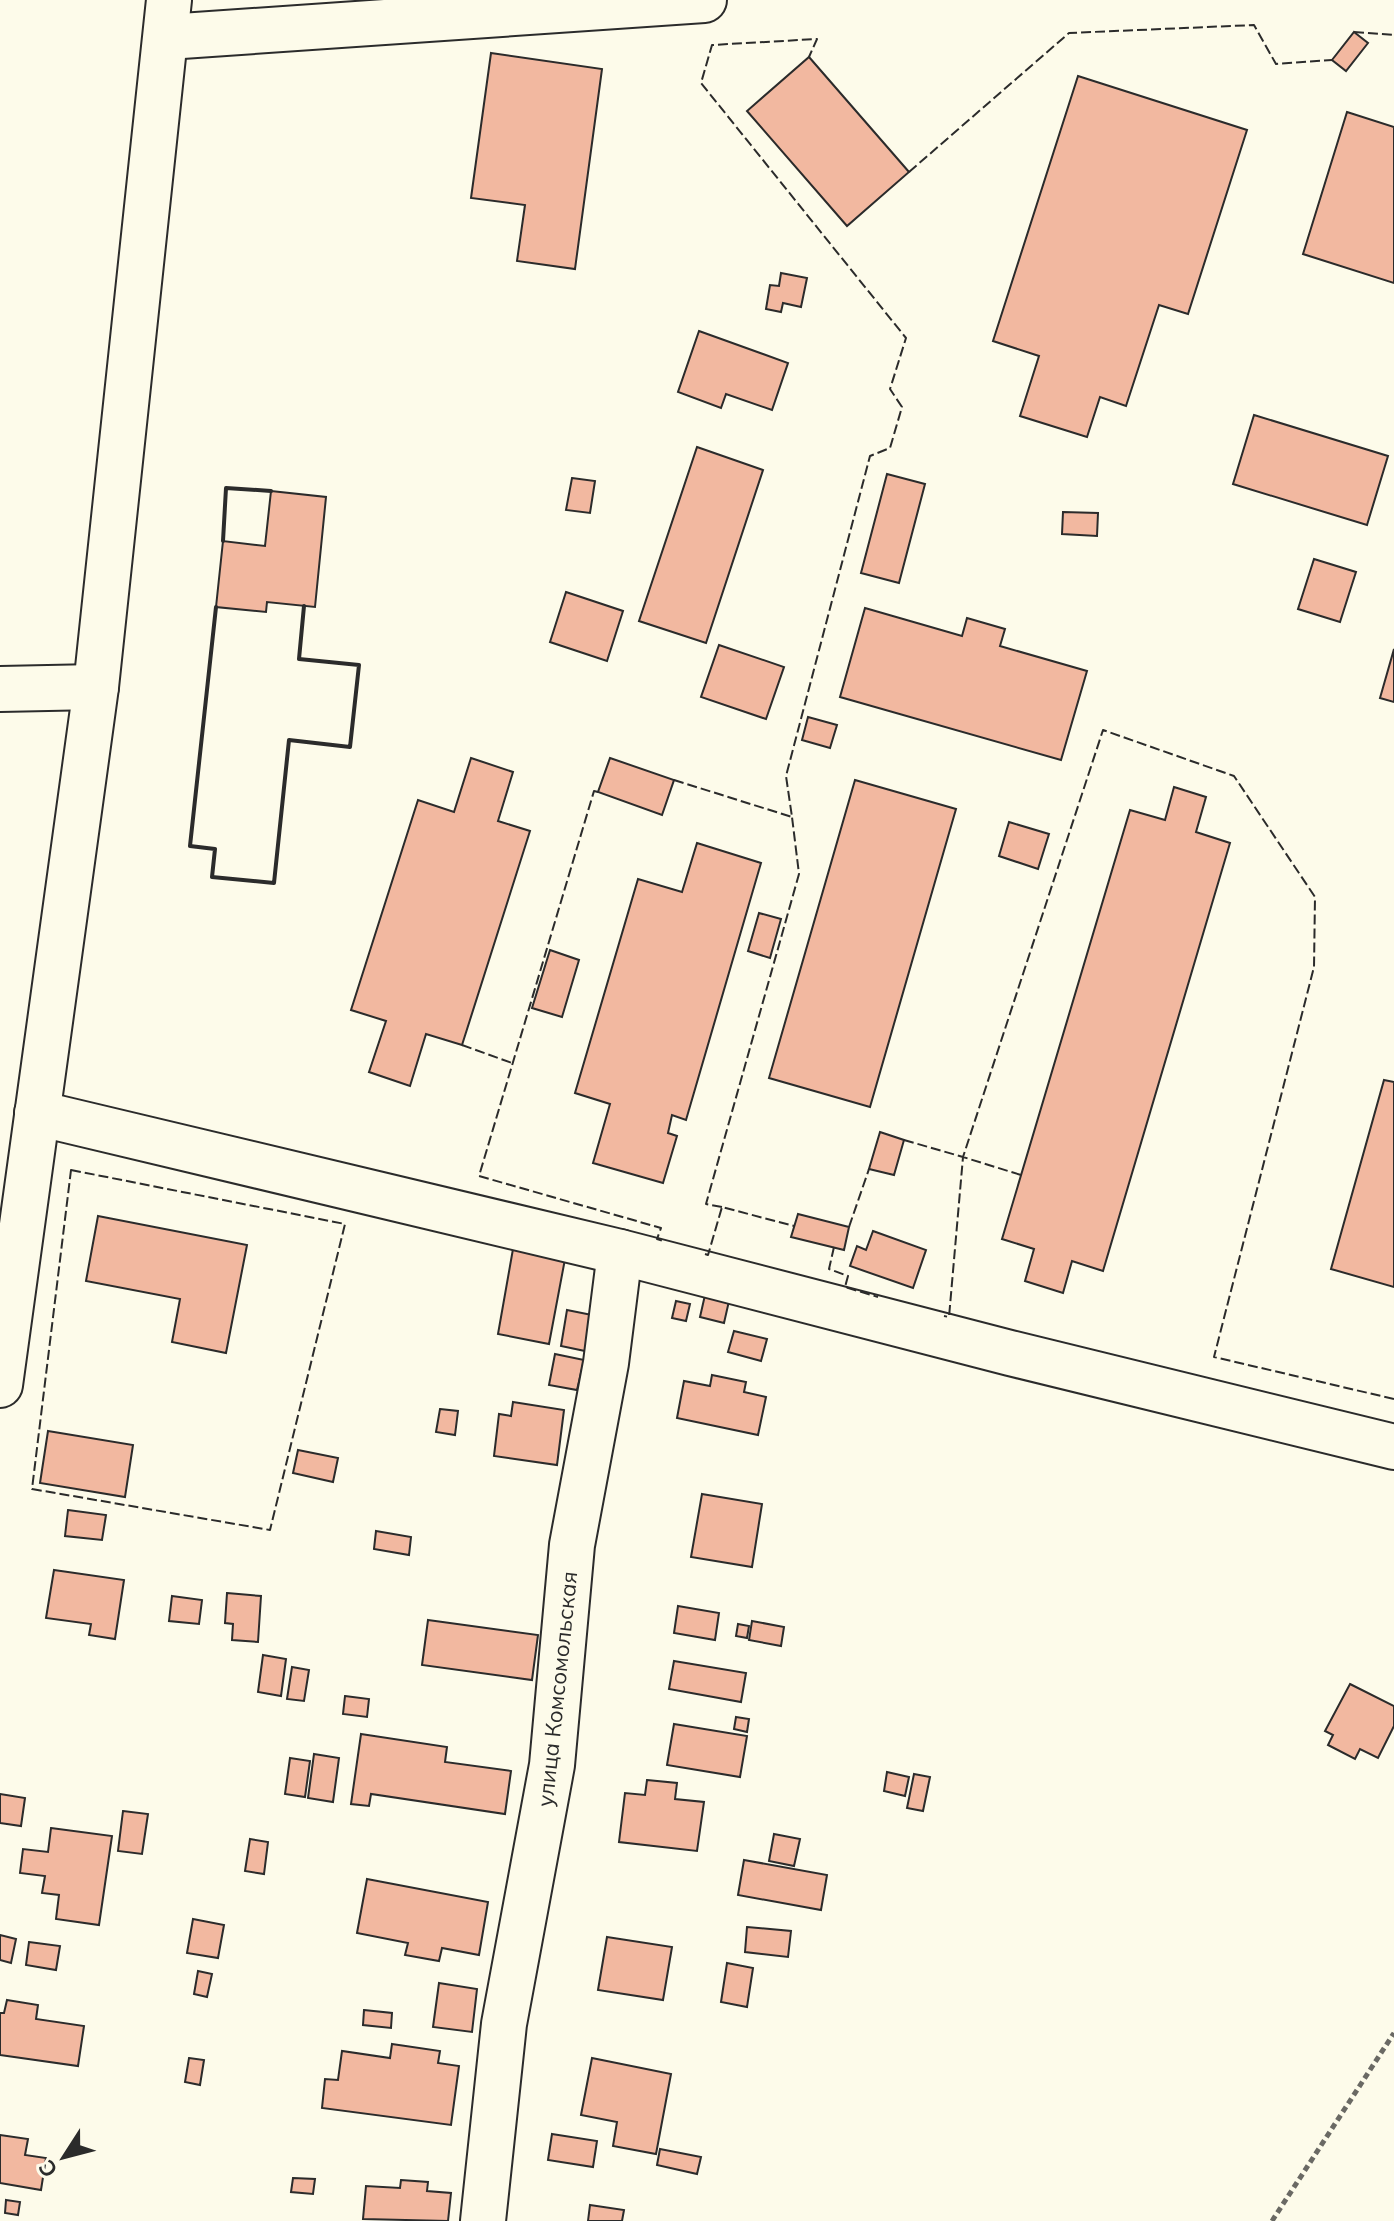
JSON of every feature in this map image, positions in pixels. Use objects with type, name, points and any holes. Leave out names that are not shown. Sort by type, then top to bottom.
[{"type":"street","points":[[0,1385],[12,1200],[37,1113],[96,687],[168,19],[704,0]]},
{"type":"street","points":[[0,689],[96,687]]},
{"type":"street","points":[[37,1113],[620,1252],[1010,1353],[1394,1447]]},
{"type":"street","name":"улица Комсомольская","points":[[483,2221],[504,2024],[552,1765],[572,1545],[606,1363],[620,1252]]},
{"type":"path","points":[[1272,2221],[1394,2033]]},
{"type":"building","points":[[1354,32],[1368,43],[1346,71],[1332,60]]},
{"type":"building","points":[[491,53],[602,69],[575,269],[517,261],[525,205],[471,198]]},
{"type":"building","points":[[809,57],[909,172],[847,226],[747,111]]},
{"type":"building","points":[[1078,76],[1247,130],[1188,314],[1159,305],[1126,406],[1100,397],[1087,437],[1020,416],[1039,356],[993,341]]},
{"type":"building","points":[[1347,112],[1394,127],[1394,283],[1303,254]]},
{"type":"building","points":[[781,273],[807,278],[801,307],[783,303],[781,312],[766,309],[770,285],[779,286]]},
{"type":"building","points":[[699,331],[788,363],[772,410],[726,394],[721,408],[678,392]]},
{"type":"building","points":[[1254,415],[1388,456],[1367,525],[1233,484]]},
{"type":"building","points":[[697,447],[763,470],[706,643],[639,621]]},
{"type":"building","points":[[887,474],[925,484],[899,583],[861,573]]},
{"type":"building","points":[[572,478],[595,481],[590,513],[566,510]]},
{"type":"building","points":[[271,491],[326,497],[315,607],[267,602],[266,612],[216,607],[223,541],[265,546]]},
{"type":"building","points":[[1063,512],[1098,513],[1097,536],[1062,534]]},
{"type":"building","points":[[1314,559],[1356,572],[1340,622],[1298,609]]},
{"type":"building","points":[[566,592],[623,611],[607,661],[550,642]]},
{"type":"building","points":[[865,608],[962,636],[967,618],[1005,629],[1000,646],[1087,671],[1061,760],[840,697]]},
{"type":"building","points":[[719,645],[784,667],[766,719],[701,697]]},
{"type":"building","points":[[1394,649],[1394,702],[1380,698]]},
{"type":"building","points":[[808,717],[837,725],[830,748],[802,740]]},
{"type":"building","points":[[471,758],[513,772],[498,821],[530,831],[462,1045],[426,1034],[410,1086],[369,1072],[386,1021],[351,1010],[418,800],[454,812]]},
{"type":"building","points":[[610,758],[674,780],[662,815],[598,792]]},
{"type":"building","points":[[855,780],[956,809],[870,1107],[769,1078]]},
{"type":"building","points":[[1174,787],[1206,797],[1196,832],[1230,843],[1103,1271],[1072,1261],[1063,1293],[1025,1281],[1034,1249],[1002,1239],[1130,810],[1165,820]]},
{"type":"building","points":[[1009,822],[1049,834],[1038,869],[999,856]]},
{"type":"building","points":[[697,843],[761,863],[686,1120],[672,1115],[668,1133],[677,1136],[663,1183],[593,1163],[610,1104],[575,1093],[638,879],[682,892]]},
{"type":"building","points":[[759,913],[781,919],[770,958],[748,951]]},
{"type":"building","points":[[550,950],[579,960],[562,1017],[532,1008]]},
{"type":"building","points":[[1384,1080],[1394,1082],[1394,1287],[1331,1269]]},
{"type":"building","points":[[880,1132],[904,1140],[894,1175],[869,1169]]},
{"type":"building","points":[[798,1214],[849,1227],[844,1250],[791,1237]]},
{"type":"building","points":[[98,1216],[247,1245],[226,1353],[172,1342],[180,1299],[86,1281]]},
{"type":"building","points":[[873,1231],[926,1250],[913,1288],[850,1266],[857,1246],[866,1250]]},
{"type":"building","points":[[513,1249],[565,1259],[549,1344],[498,1334]]},
{"type":"building","points":[[705,1295],[729,1301],[724,1323],[700,1317]]},
{"type":"building","points":[[676,1301],[690,1304],[686,1321],[672,1318]]},
{"type":"building","points":[[567,1310],[592,1315],[585,1351],[561,1346]]},
{"type":"building","points":[[734,1331],[767,1339],[761,1361],[728,1352]]},
{"type":"building","points":[[555,1354],[584,1360],[577,1390],[549,1385]]},
{"type":"building","points":[[712,1375],[746,1382],[744,1392],[766,1397],[758,1435],[677,1418],[684,1381],[710,1386]]},
{"type":"building","points":[[513,1402],[564,1410],[557,1465],[494,1456],[499,1414],[511,1416]]},
{"type":"building","points":[[440,1409],[458,1411],[455,1435],[436,1432]]},
{"type":"building","points":[[48,1431],[133,1445],[125,1497],[40,1483]]},
{"type":"building","points":[[298,1450],[338,1458],[333,1482],[293,1473]]},
{"type":"building","points":[[702,1494],[762,1504],[752,1567],[691,1557]]},
{"type":"building","points":[[68,1510],[106,1515],[102,1540],[65,1536]]},
{"type":"building","points":[[376,1531],[411,1537],[409,1555],[374,1549]]},
{"type":"building","points":[[54,1570],[124,1580],[115,1639],[89,1635],[91,1624],[46,1618]]},
{"type":"building","points":[[227,1593],[261,1596],[258,1642],[232,1640],[233,1624],[225,1623]]},
{"type":"building","points":[[172,1596],[202,1600],[199,1624],[169,1621]]},
{"type":"building","points":[[678,1606],[719,1613],[715,1640],[674,1633]]},
{"type":"building","points":[[428,1620],[538,1635],[532,1680],[422,1665]]},
{"type":"building","points":[[752,1621],[784,1627],[781,1646],[749,1640]]},
{"type":"building","points":[[738,1624],[749,1626],[747,1638],[736,1636]]},
{"type":"building","points":[[263,1655],[286,1659],[281,1696],[258,1692]]},
{"type":"building","points":[[674,1661],[746,1673],[741,1702],[669,1689]]},
{"type":"building","points":[[292,1667],[309,1670],[304,1701],[287,1699]]},
{"type":"building","points":[[1350,1684],[1394,1706],[1394,1726],[1378,1758],[1360,1749],[1355,1759],[1328,1745],[1333,1735],[1325,1731]]},
{"type":"building","points":[[345,1696],[369,1699],[367,1717],[343,1714]]},
{"type":"building","points":[[736,1717],[749,1719],[747,1732],[734,1729]]},
{"type":"building","points":[[674,1724],[747,1736],[740,1777],[667,1765]]},
{"type":"building","points":[[361,1734],[447,1747],[445,1762],[511,1771],[505,1814],[371,1794],[369,1806],[351,1804]]},
{"type":"building","points":[[314,1754],[339,1758],[333,1802],[308,1798]]},
{"type":"building","points":[[290,1758],[310,1761],[305,1797],[285,1794]]},
{"type":"building","points":[[887,1772],[909,1777],[905,1796],[884,1791]]},
{"type":"building","points":[[914,1774],[930,1777],[923,1811],[907,1808]]},
{"type":"building","points":[[647,1780],[677,1783],[675,1799],[704,1802],[697,1851],[619,1842],[625,1793],[645,1795]]},
{"type":"building","points":[[0,1794],[25,1798],[21,1826],[0,1823]]},
{"type":"building","points":[[123,1811],[148,1814],[142,1854],[118,1851]]},
{"type":"building","points":[[51,1828],[112,1836],[99,1925],[56,1919],[59,1895],[42,1893],[45,1876],[20,1873],[23,1849],[48,1852]]},
{"type":"building","points":[[774,1834],[800,1839],[794,1866],[769,1861]]},
{"type":"building","points":[[250,1839],[268,1842],[264,1874],[245,1871]]},
{"type":"building","points":[[744,1860],[827,1875],[821,1910],[738,1895]]},
{"type":"building","points":[[367,1879],[488,1902],[479,1955],[442,1948],[439,1961],[405,1955],[408,1943],[357,1933]]},
{"type":"building","points":[[193,1919],[224,1925],[218,1958],[187,1953]]},
{"type":"building","points":[[747,1927],[791,1931],[788,1957],[745,1952]]},
{"type":"building","points":[[0,1935],[16,1939],[11,1963],[0,1960]]},
{"type":"building","points":[[607,1937],[672,1947],[663,2000],[598,1990]]},
{"type":"building","points":[[29,1942],[60,1946],[56,1970],[26,1965]]},
{"type":"building","points":[[727,1963],[753,1968],[747,2007],[721,2002]]},
{"type":"building","points":[[198,1971],[212,1974],[207,1997],[194,1994]]},
{"type":"building","points":[[439,1983],[477,1989],[472,2032],[433,2027]]},
{"type":"building","points":[[7,2000],[38,2005],[36,2019],[84,2026],[78,2066],[0,2055],[0,2013],[4,2013]]},
{"type":"building","points":[[364,2010],[392,2013],[391,2028],[363,2025]]},
{"type":"building","points":[[392,2044],[440,2051],[438,2063],[459,2066],[451,2125],[322,2108],[325,2079],[338,2080],[342,2051],[390,2058]]},
{"type":"building","points":[[189,2058],[204,2060],[200,2085],[185,2082]]},
{"type":"building","points":[[592,2058],[671,2074],[656,2154],[613,2146],[617,2122],[581,2115]]},
{"type":"building","points":[[552,2134],[597,2141],[593,2167],[548,2160]]},
{"type":"building","points":[[0,2135],[28,2139],[25,2155],[46,2158],[41,2190],[0,2183]]},
{"type":"building","points":[[660,2149],[701,2157],[697,2174],[657,2165]]},
{"type":"building","points":[[293,2178],[315,2179],[313,2194],[291,2192]]},
{"type":"building","points":[[401,2180],[428,2182],[427,2191],[451,2193],[448,2221],[363,2219],[366,2186],[400,2188]]},
{"type":"building","points":[[6,2200],[20,2202],[18,2215],[5,2213]]},
{"type":"building","points":[[590,2205],[624,2210],[622,2221],[588,2221]]},
{"type":"fence","points":[[909,172],[1069,33],[1254,25],[1276,64],[1332,60]]},
{"type":"fence","points":[[1354,32],[1394,35]]},
{"type":"fence","points":[[674,780],[792,817],[786,776],[870,456],[890,448],[902,407],[890,389],[906,338],[701,83],[712,45],[817,39],[809,57]]},
{"type":"fence","points":[[1021,1175],[963,1157],[1103,730],[1234,776],[1315,897],[1314,967],[1214,1357],[1394,1399]]},
{"type":"fence","points":[[598,792],[594,791],[479,1176],[661,1228],[657,1239],[663,1241]]},
{"type":"fence","points":[[722,1207],[706,1204],[799,874],[792,817]]},
{"type":"fence","points":[[462,1045],[512,1063]]},
{"type":"fence","points":[[904,1140],[963,1157],[949,1317],[944,1316]]},
{"type":"fence","points":[[849,1227],[869,1169]]},
{"type":"fence","points":[[71,1170],[345,1224],[270,1530],[32,1489],[71,1170]]},
{"type":"fence","points":[[705,1254],[708,1255],[722,1207],[794,1226]]},
{"type":"fence","points":[[834,1247],[829,1269],[848,1276],[845,1287],[878,1297]]},
{"type":"wall","points":[[223,541],[226,488],[271,491]]},
{"type":"wall","points":[[216,607],[190,846],[215,849],[212,877],[274,883],[289,740],[350,747],[359,665],[299,659],[304,606]]}]
